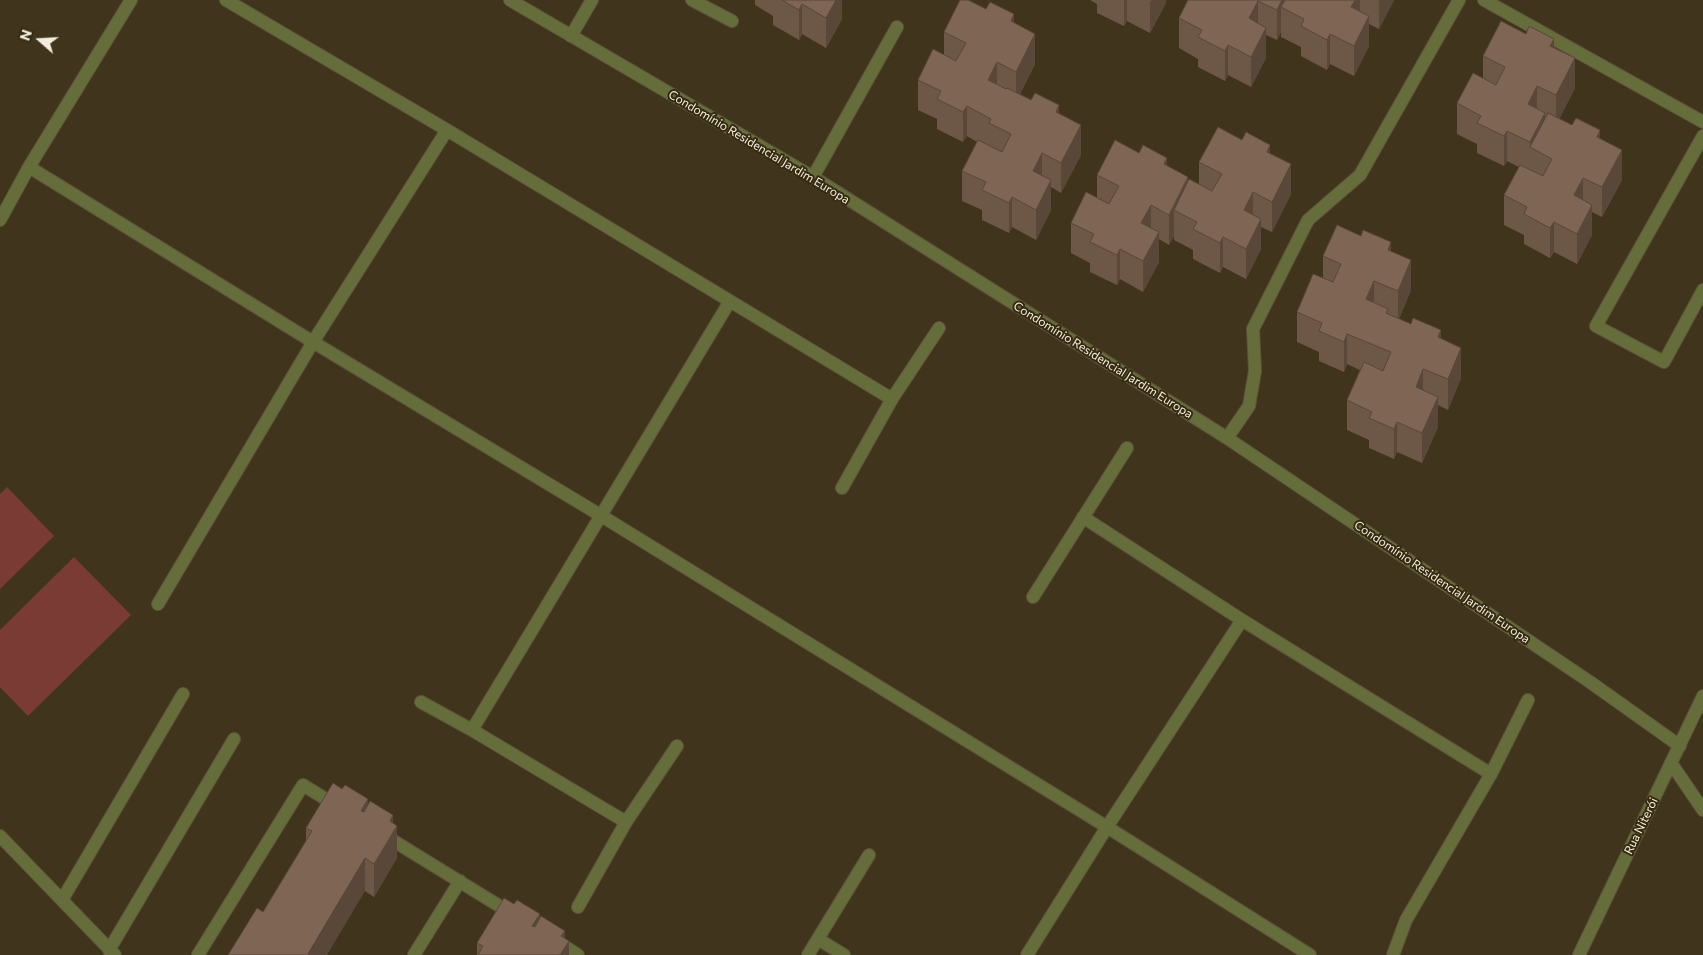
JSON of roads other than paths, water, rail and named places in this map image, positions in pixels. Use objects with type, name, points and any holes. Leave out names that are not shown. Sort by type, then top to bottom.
[{"type":"street","points":[[0,220],[29,167],[131,0]]},
{"type":"street","points":[[226,0],[447,130],[892,399]]},
{"type":"street","name":"Condomínio Residencial Jardim Europa","points":[[510,0],[813,177],[1227,438],[1582,677],[1680,746]]},
{"type":"street","points":[[571,36],[592,0]]},
{"type":"street","points":[[692,0],[732,21]]},
{"type":"street","points":[[1227,438],[1249,406],[1255,371],[1252,329],[1308,220],[1360,175],[1459,0]]},
{"type":"street","points":[[1484,0],[1703,122]]},
{"type":"street","points":[[813,177],[897,26]]},
{"type":"street","points":[[158,604],[313,342],[447,130]]},
{"type":"street","points":[[1703,136],[1596,326],[1664,362],[1703,290]]},
{"type":"street","points":[[29,167],[313,342],[600,514],[1107,827],[1310,955]]},
{"type":"street","points":[[472,730],[600,514],[730,301]]},
{"type":"street","points":[[842,488],[892,399],[940,328]]},
{"type":"street","points":[[1033,597],[1127,448]]},
{"type":"street","points":[[1083,517],[1242,620],[1491,774]]},
{"type":"street","points":[[1027,955],[1107,827],[1242,620]]},
{"type":"street","points":[[62,900],[183,694]]},
{"type":"street","name":"Rua Niterói","points":[[1579,955],[1703,696]]},
{"type":"street","points":[[1393,955],[1406,920],[1491,774],[1528,700]]},
{"type":"street","points":[[421,702],[472,730],[626,822]]},
{"type":"street","points":[[0,836],[112,952],[234,739]]},
{"type":"street","points":[[578,907],[626,822],[677,746]]},
{"type":"street","points":[[1671,763],[1703,810]]},
{"type":"street","points":[[198,955],[303,785],[344,810]]},
{"type":"street","points":[[377,830],[528,923]]},
{"type":"street","points":[[808,955],[870,855]]},
{"type":"street","points":[[414,955],[460,881]]},
{"type":"street","points":[[545,934],[578,955]]},
{"type":"street","points":[[818,939],[844,955]]}]
